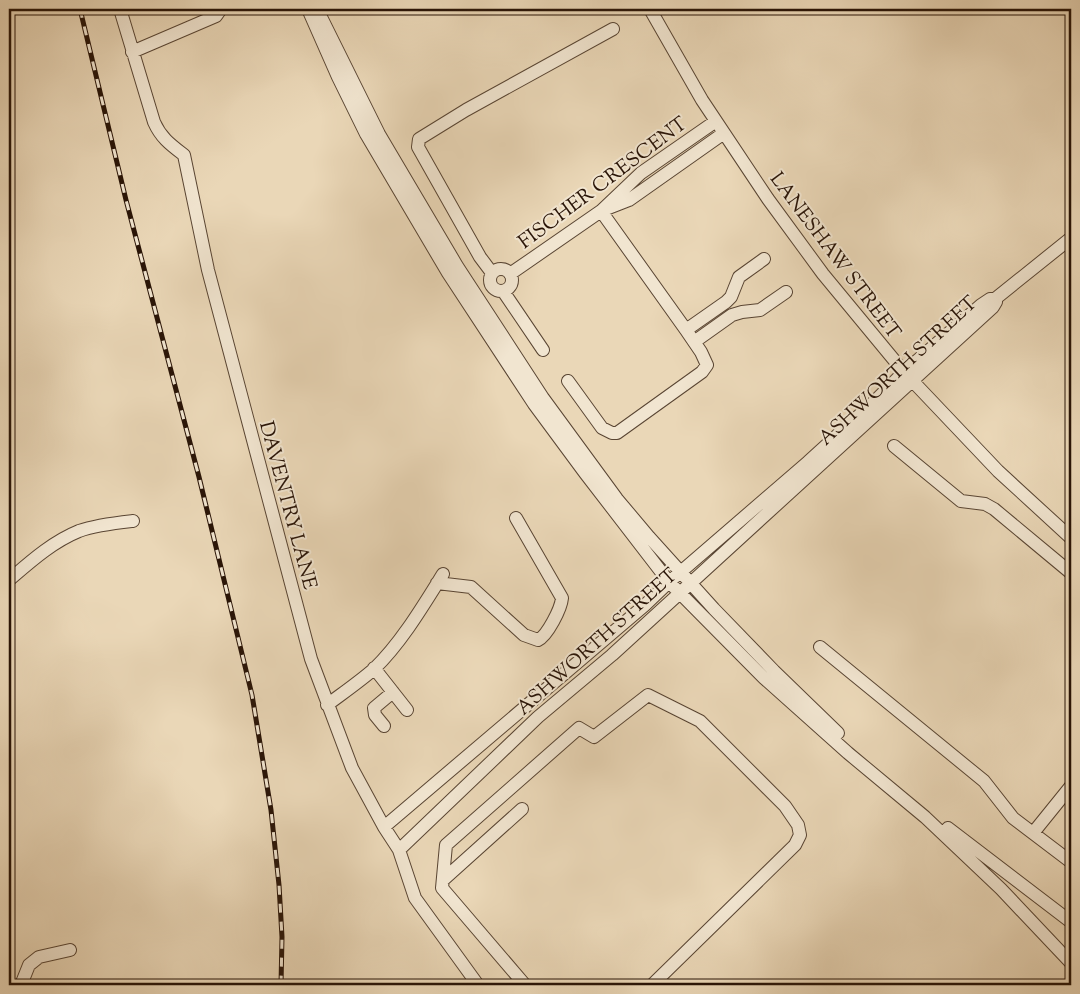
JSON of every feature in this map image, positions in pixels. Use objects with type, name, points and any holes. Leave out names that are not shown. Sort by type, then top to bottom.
[{"type":"street","points":[[120,9],[132,52],[216,16],[221,9]]},
{"type":"street","points":[[308,9],[366,134],[448,273],[534,404],[669,582],[764,678],[848,753],[1071,922]]},
{"type":"street","points":[[317,9],[379,134],[457,266],[548,406],[617,499],[714,609],[774,671],[855,749],[928,815],[1071,963]]},
{"type":"street","name":"LANESHAW STREET","points":[[650,9],[686,74],[716,121],[768,198],[823,274],[908,377],[998,471],[1071,538]]},
{"type":"street","points":[[492,273],[480,257],[418,147],[419,139],[466,110],[614,29]]},
{"type":"street","name":"DAVENTRY LANE","points":[[132,52],[158,133],[165,141],[184,155],[208,270],[311,660],[327,705],[352,768],[384,827],[399,850],[415,898],[478,985]]},
{"type":"street","name":"FISCHER CRESCENT","points":[[510,274],[601,211],[641,173],[716,121]]},
{"type":"street","points":[[568,381],[602,428],[612,433],[617,433],[706,368],[706,361],[686,330],[601,211],[630,200],[724,133]]},
{"type":"street","name":"ASHWORTH STREET","points":[[384,827],[602,642],[875,401],[908,377],[993,307],[996,302],[995,299],[1071,238]]},
{"type":"street","points":[[686,330],[726,302],[731,297],[739,277],[764,259]]},
{"type":"street","points":[[503,291],[510,286],[510,274],[499,269],[492,273],[490,277],[492,286],[494,289],[503,291],[543,350]]},
{"type":"street","points":[[694,342],[732,315],[760,310],[786,292]]},
{"type":"street","name":"ASHWORTH STREET","points":[[399,850],[538,717],[612,655],[908,377]]},
{"type":"street","points":[[894,446],[961,501],[985,504],[994,509],[1071,573]]},
{"type":"street","points":[[327,705],[374,668],[396,642],[440,579],[471,587],[524,635],[538,640],[543,638],[558,610],[562,598],[516,518]]},
{"type":"street","points":[[9,580],[52,545],[80,531],[101,525],[133,521]]},
{"type":"street","points":[[820,647],[984,781],[1013,818],[1071,862]]},
{"type":"street","points":[[374,668],[407,710]]},
{"type":"street","points":[[384,726],[375,715],[374,708],[393,692]]},
{"type":"street","points":[[525,985],[442,888],[446,845],[579,728],[594,737],[648,696],[700,721],[785,806],[798,825],[800,835],[795,846],[652,985]]},
{"type":"street","points":[[1033,833],[1071,786]]},
{"type":"street","points":[[443,880],[522,809]]},
{"type":"street","points":[[21,985],[29,965],[39,957],[70,950]]},
{"type":"railway","points":[[80,9],[126,200],[199,477],[252,695],[271,810],[279,885],[282,937],[281,985]]}]
